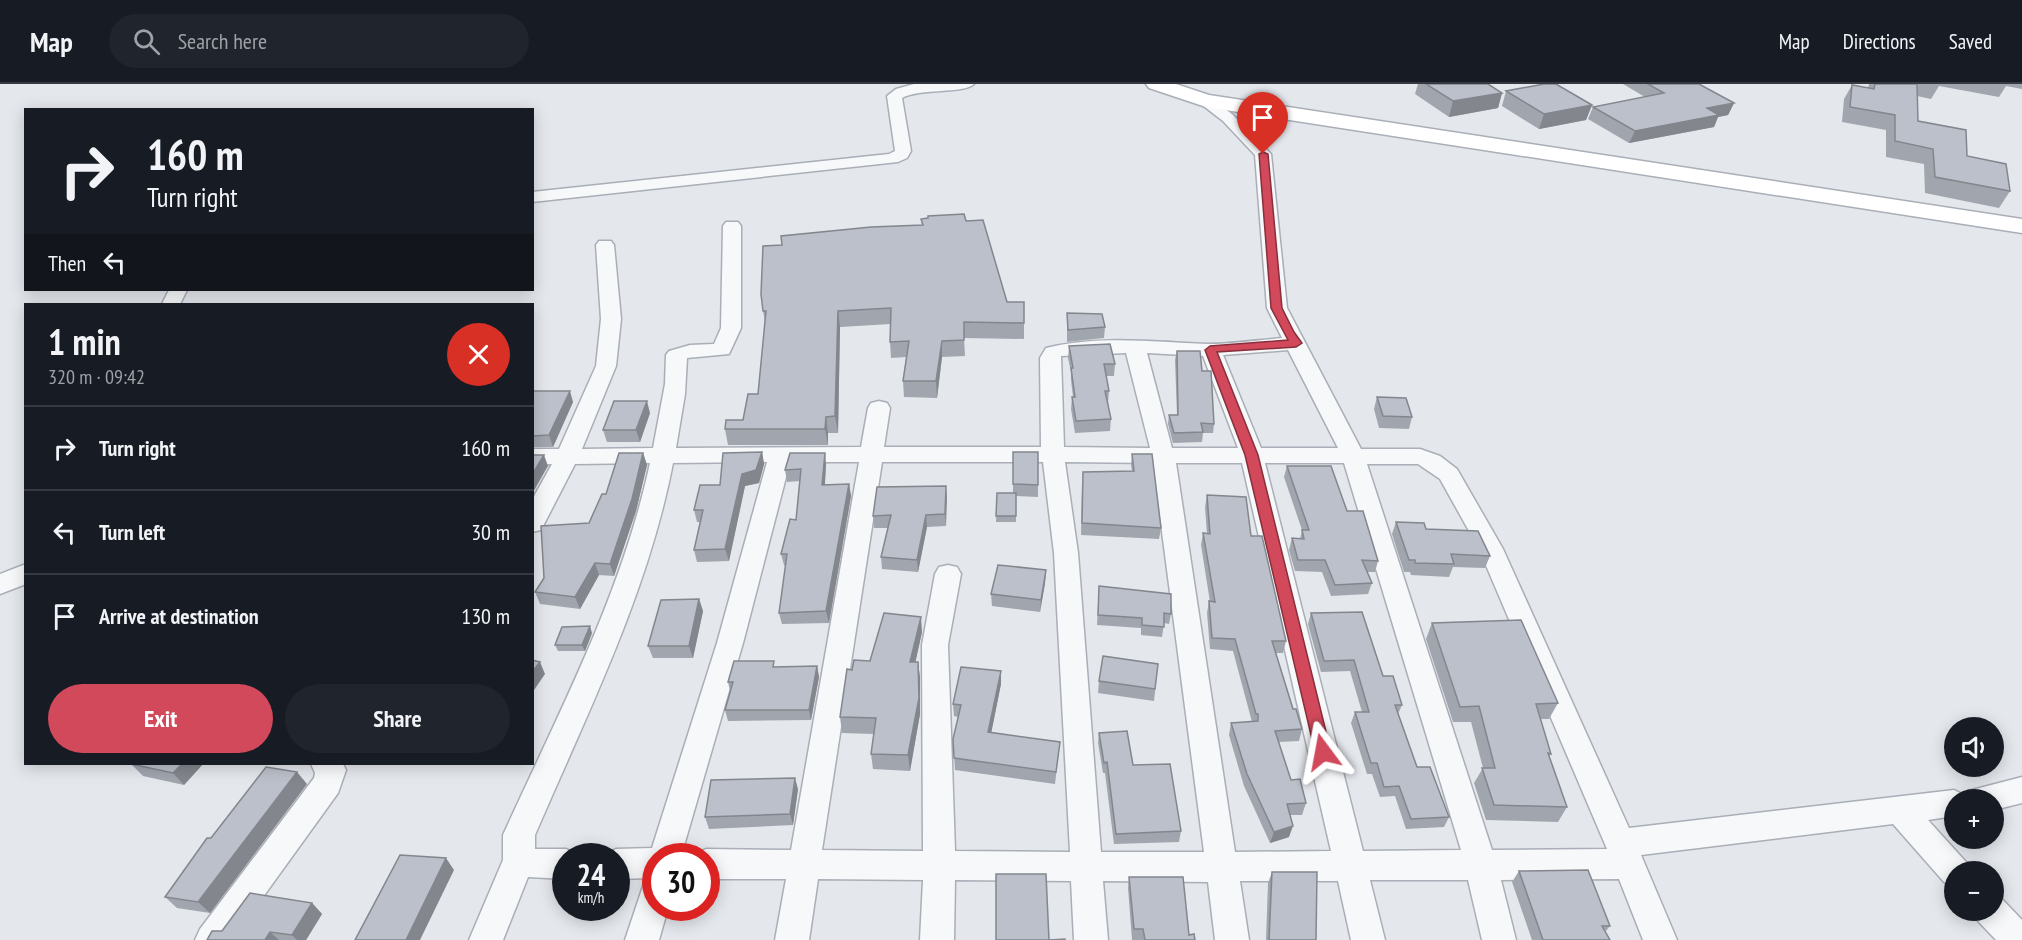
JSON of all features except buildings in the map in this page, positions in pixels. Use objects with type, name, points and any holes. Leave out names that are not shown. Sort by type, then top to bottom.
[{"type":"street","points":[[534,197],[892,159],[901,155],[903,151],[894,96],[910,88],[967,84]]},
{"type":"street","points":[[1156,84],[1206,101],[2022,226]]},
{"type":"street","points":[[1206,101],[1228,118],[1263,154],[1277,308],[1353,456],[1481,865],[1499,940]]},
{"type":"street","points":[[486,940],[519,860],[519,835],[587,680],[641,547],[664,457],[678,373],[676,356],[690,351],[722,350],[731,328],[732,226]]},
{"type":"street","points":[[534,520],[567,457],[606,366],[611,319],[605,246]]},
{"type":"street","points":[[1091,940],[1066,553],[1053,455],[1050,358],[1053,352],[1061,350],[1135,346],[1210,350],[1296,343]]},
{"type":"street","points":[[1135,346],[1163,455],[1232,940]]},
{"type":"street","points":[[1210,350],[1252,455],[1368,940]]},
{"type":"street","points":[[792,940],[879,408]]},
{"type":"street","points":[[534,457],[872,454],[1252,455],[1420,457],[1432,461],[1449,474],[1491,549],[1660,940]]},
{"type":"street","points":[[669,843],[730,643],[780,456]]},
{"type":"street","points":[[0,585],[24,574]]},
{"type":"street","points":[[937,940],[939,865],[935,645],[948,574]]},
{"type":"street","points":[[212,940],[327,784],[331,770],[327,765]]},
{"type":"street","points":[[2004,794],[2022,790]]},
{"type":"street","points":[[720,864],[1221,867],[1481,865],[1623,853],[1944,804]]},
{"type":"street","points":[[1900,810],[1944,861]]},
{"type":"street","points":[[519,860],[552,864]]},
{"type":"street","points":[[642,940],[647,921]]},
{"type":"street","points":[[2000,921],[2018,940]]},
{"type":"route","points":[[1263,154],[1277,308],[1296,343],[1210,350],[1252,455],[1323,752]]}]
